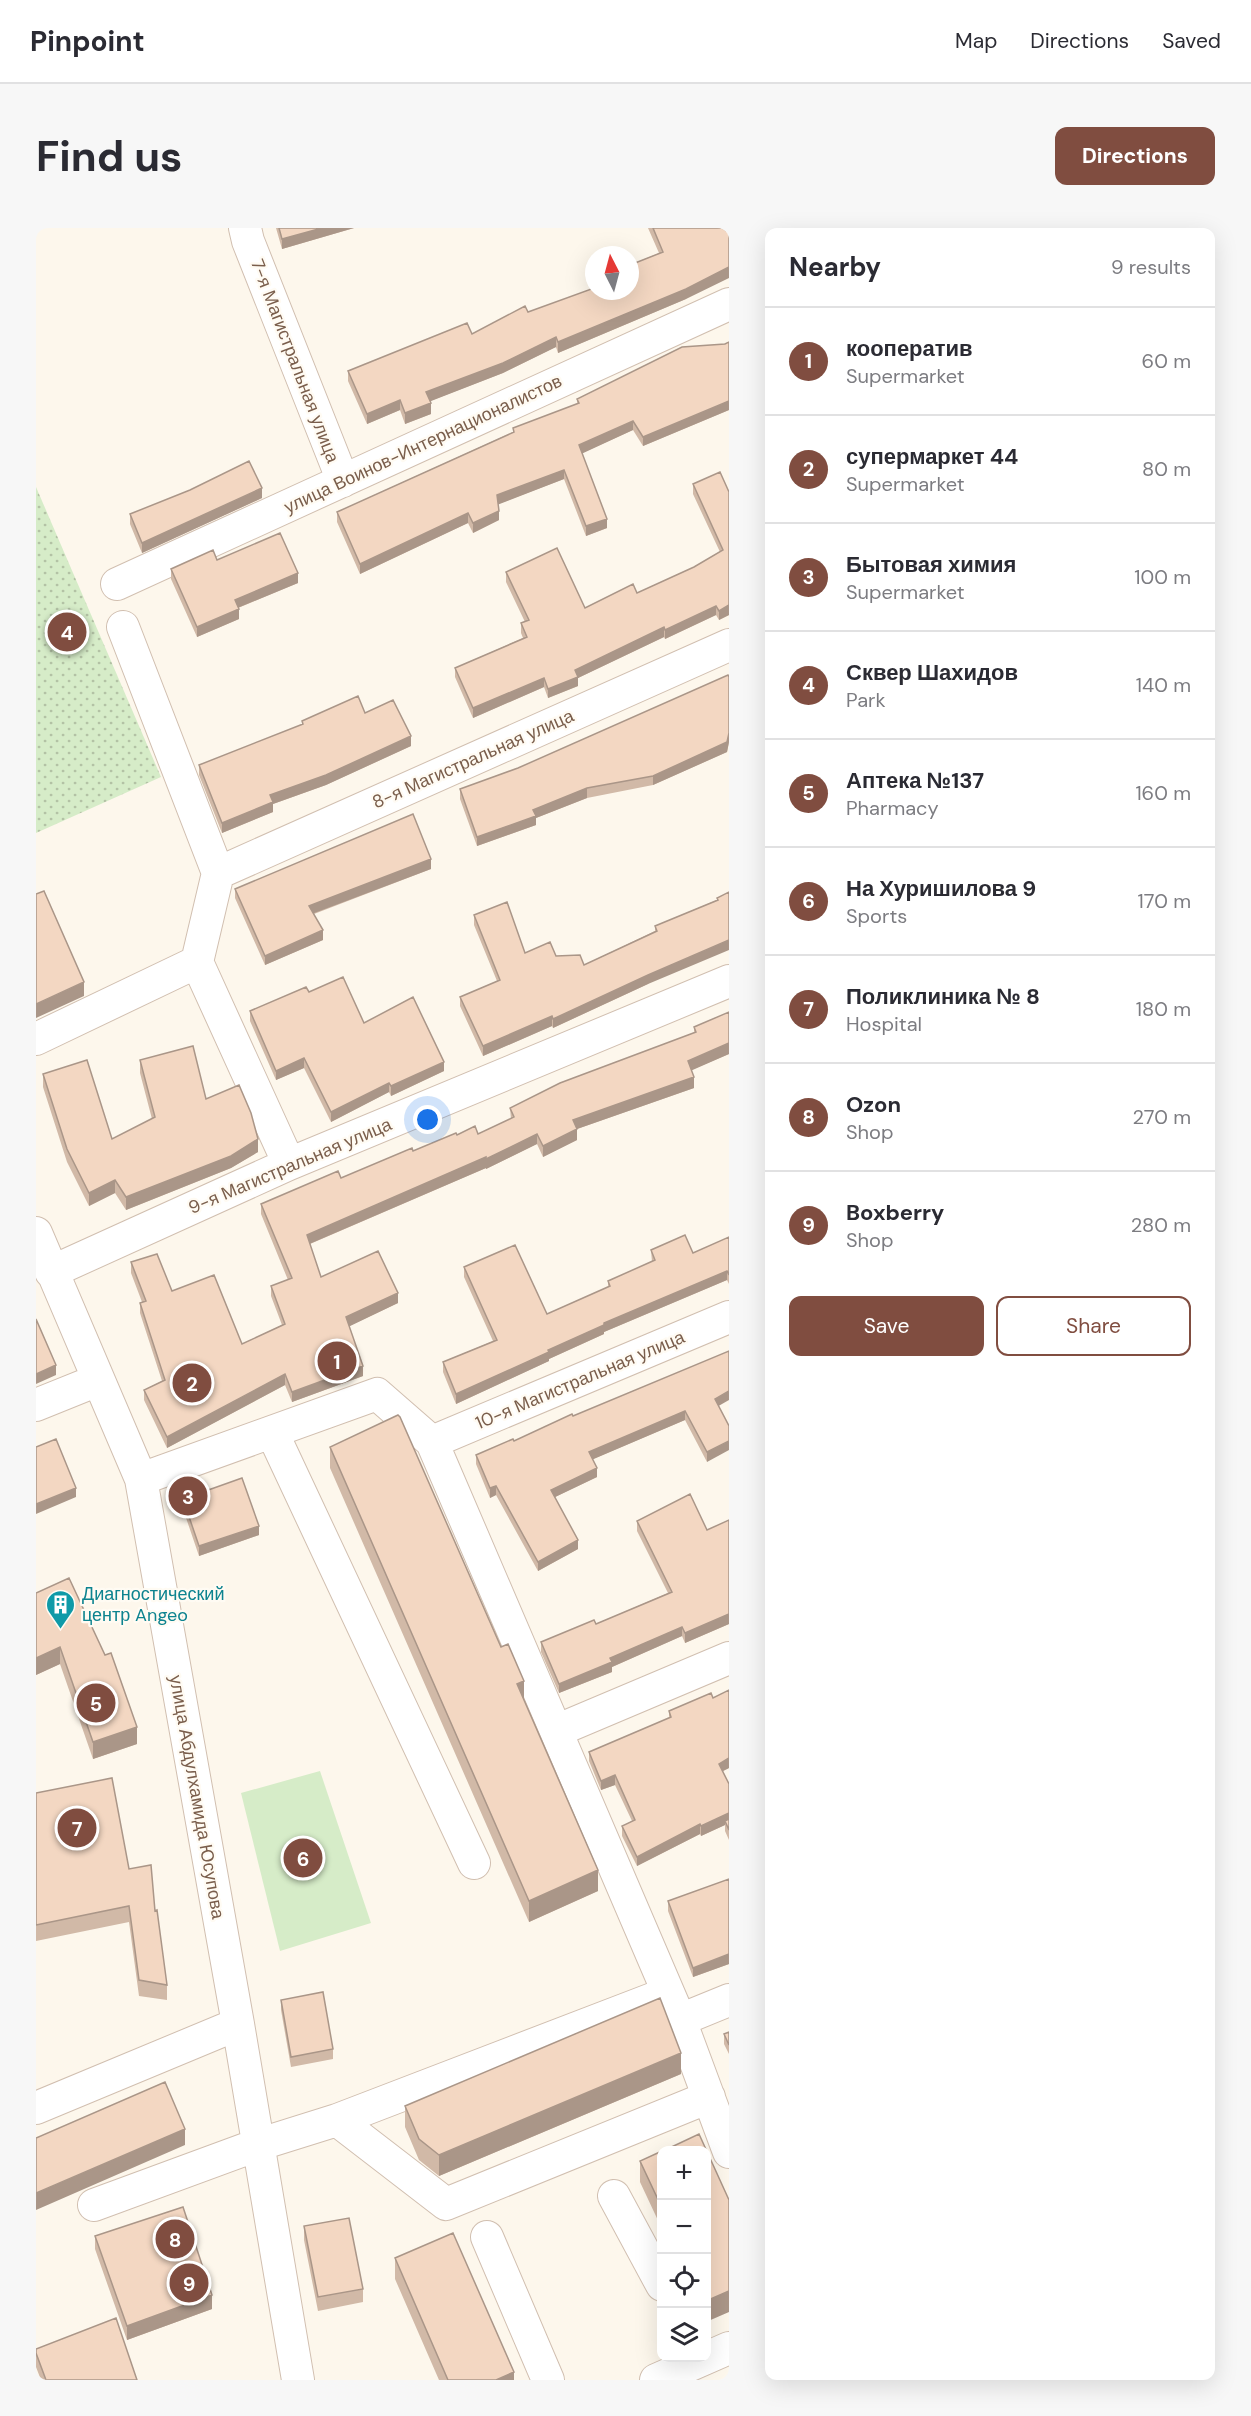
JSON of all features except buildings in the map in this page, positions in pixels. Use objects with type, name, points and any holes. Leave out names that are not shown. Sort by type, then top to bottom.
[{"type":"street","name":"7-я Магистральная улица","points":[[247,234],[343,481]]},
{"type":"street","name":"улица Воинов-Интернационалистов","points":[[117,584],[729,304]]},
{"type":"street","points":[[123,627],[218,873],[197,962],[289,1164]]},
{"type":"street","name":"8-я Магистральная улица","points":[[218,873],[729,645]]},
{"type":"street","points":[[36,1039],[197,962]]},
{"type":"street","name":"9-я Магистральная улица","points":[[51,1272],[289,1164],[729,981]]},
{"type":"street","name":"улица Абдулхамида Юсупова","points":[[36,1233],[141,1479],[238,2024],[298,2380]]},
{"type":"street","name":"10-я Магистральная улица","points":[[432,1442],[729,1317]]},
{"type":"street","points":[[36,1405],[98,1380]]},
{"type":"street","points":[[141,1479],[377,1394],[432,1442],[674,2006],[729,2152]]},
{"type":"street","points":[[272,1432],[474,1863]]},
{"type":"street","points":[[556,1731],[729,1658]]},
{"type":"street","points":[[94,2205],[257,2145],[338,2120],[674,2006],[729,2000]]},
{"type":"street","points":[[36,2108],[238,2024]]},
{"type":"street","points":[[338,2120],[446,2204],[709,2097]]},
{"type":"street","points":[[614,2196],[657,2276]]},
{"type":"street","points":[[487,2237],[548,2380]]},
{"type":"street","points":[[667,2370],[729,2348]]},
{"type":"green space","points":[[36,487],[161,777],[36,833]]},
{"type":"green space","points":[[320,1771],[371,1923],[280,1951],[241,1793]]},
{"type":"place","name":"Сквер Шахидов","points":[[67,632]]},
{"type":"place","name":"кооператив","points":[[337,1361]]},
{"type":"place","name":"супермаркет 44","points":[[192,1383]]},
{"type":"place","name":"Бытовая химия","points":[[188,1496]]},
{"type":"place","name":"Диагностический центр Angeo","points":[[61,1630]]},
{"type":"place","name":"Аптека №137","points":[[96,1703]]},
{"type":"place","name":"Поликлиника № 8","points":[[77,1828]]},
{"type":"place","name":"На Хуришилова 9","points":[[303,1858]]},
{"type":"place","name":"Ozon","points":[[175,2239]]},
{"type":"place","name":"Boxberry","points":[[189,2283]]}]
